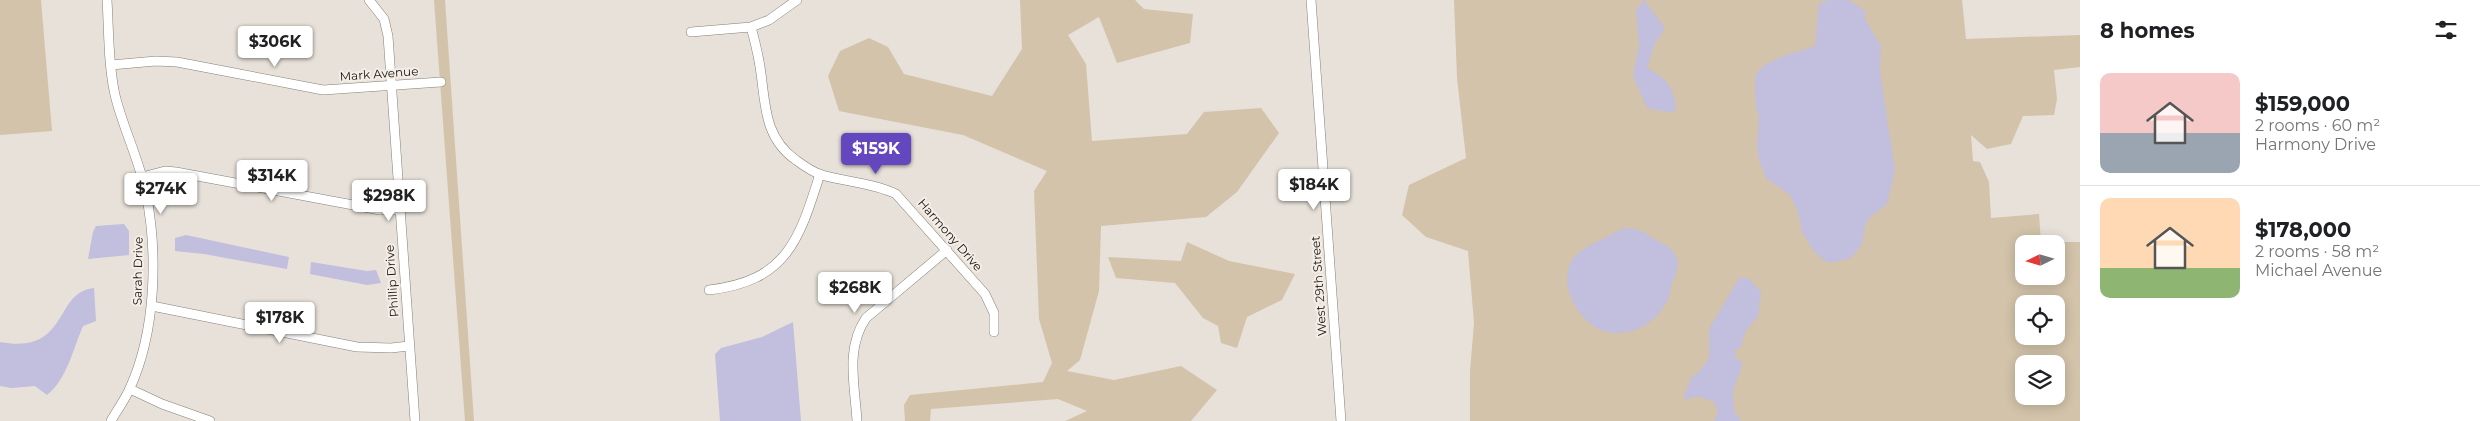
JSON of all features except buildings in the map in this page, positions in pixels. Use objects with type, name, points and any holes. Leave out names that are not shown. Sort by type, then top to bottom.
[{"type":"street","name":"Sarah Drive","points":[[106,0],[111,65],[120,117],[142,177],[152,234],[152,306],[140,362],[130,389],[111,421]]},
{"type":"street","name":"Phillip Drive","points":[[369,0],[384,19],[393,85],[415,421]]},
{"type":"street","points":[[691,32],[751,27],[769,20],[797,0]]},
{"type":"street","name":"West 29th Street","points":[[1311,0],[1341,421]]},
{"type":"street","name":"Harmony Drive","points":[[751,27],[759,61],[765,111],[771,132],[785,152],[806,168],[820,174],[876,186],[896,194],[985,294],[994,313],[994,332]]},
{"type":"street","name":"Mark Avenue","points":[[111,65],[156,61],[177,62],[323,90],[441,82]]},
{"type":"street","points":[[142,177],[166,171],[176,172],[380,210],[400,210]]},
{"type":"street","points":[[709,290],[732,287],[754,279],[772,267],[793,246],[804,224],[820,174]]},
{"type":"street","points":[[857,421],[853,344],[858,330],[866,318],[947,250]]},
{"type":"street","points":[[152,306],[357,347],[391,348],[409,346]]},
{"type":"street","points":[[130,389],[170,407],[210,421]]},
{"type":"shaded area","points":[[0,0],[41,0],[52,131],[0,135]]},
{"type":"shaded area","points":[[434,0],[445,0],[474,421],[465,421]]},
{"type":"shaded area","points":[[1020,0],[1135,0],[1144,9],[1193,14],[1190,43],[1117,63],[1099,17],[1068,35],[1086,64],[1092,141],[1187,134],[1204,112],[1261,108],[1279,133],[1237,192],[1206,217],[1101,226],[1099,291],[1080,360],[1067,371],[1114,380],[1181,366],[1217,390],[1191,421],[1065,421],[1087,411],[1058,399],[931,409],[930,421],[905,421],[904,405],[910,395],[1043,382],[1052,363],[1039,319],[1034,191],[1047,171],[963,135],[839,111],[828,76],[840,51],[869,38],[888,47],[904,74],[992,96],[1022,49]]},
{"type":"shaded area","points":[[1454,0],[1962,0],[1966,39],[2080,35],[2080,67],[2054,70],[2057,99],[2054,115],[2023,116],[2011,144],[1987,149],[1971,135],[1973,161],[1980,162],[1989,182],[1991,218],[2039,214],[2040,235],[2015,235],[2015,285],[2065,285],[2065,242],[2080,242],[2080,421],[1470,421],[1470,371],[1474,323],[1468,251],[1426,237],[1402,215],[1409,185],[1466,158],[1457,78]]},
{"type":"shaded area","points":[[1644,0],[1665,28],[1654,45],[1647,68],[1660,76],[1669,85],[1674,95],[1676,111],[1667,112],[1647,108],[1633,76],[1639,45],[1636,10]]},
{"type":"shaded area","points":[[1830,0],[1849,0],[1865,11],[1865,19],[1881,46],[1880,72],[1895,170],[1887,204],[1870,217],[1865,225],[1862,244],[1851,258],[1832,263],[1823,260],[1813,250],[1802,232],[1798,212],[1790,195],[1766,178],[1759,160],[1757,147],[1759,115],[1756,108],[1755,85],[1756,73],[1766,64],[1815,46],[1819,3]]},
{"type":"shaded area","points":[[124,224],[129,231],[129,255],[88,259],[93,232],[96,226]]},
{"type":"shaded area","points":[[1623,228],[1640,230],[1669,247],[1677,259],[1678,266],[1668,299],[1656,317],[1641,328],[1623,333],[1614,333],[1595,327],[1586,320],[1573,302],[1567,281],[1568,270],[1572,260],[1581,251]]},
{"type":"shaded area","points":[[186,235],[289,257],[287,269],[204,254],[175,251],[175,238]]},
{"type":"shaded area","points":[[1187,242],[1229,261],[1295,274],[1282,300],[1247,317],[1237,348],[1221,343],[1218,326],[1203,318],[1175,283],[1116,278],[1108,257],[1181,261]]},
{"type":"shaded area","points":[[311,262],[367,271],[376,270],[381,283],[367,285],[310,274]]},
{"type":"shaded area","points":[[1739,278],[1748,278],[1761,292],[1758,316],[1745,332],[1741,347],[1734,351],[1736,358],[1743,363],[1733,391],[1734,411],[1741,421],[1714,421],[1718,413],[1714,402],[1697,396],[1685,400],[1684,396],[1692,376],[1698,373],[1709,359],[1709,329]]},
{"type":"shaded area","points":[[94,288],[96,321],[83,326],[65,372],[54,388],[47,395],[35,386],[11,388],[0,386],[0,342],[22,344],[38,340],[50,332],[72,300],[81,292]]},
{"type":"shaded area","points":[[793,322],[801,421],[720,421],[715,354],[721,348],[762,337]]}]
